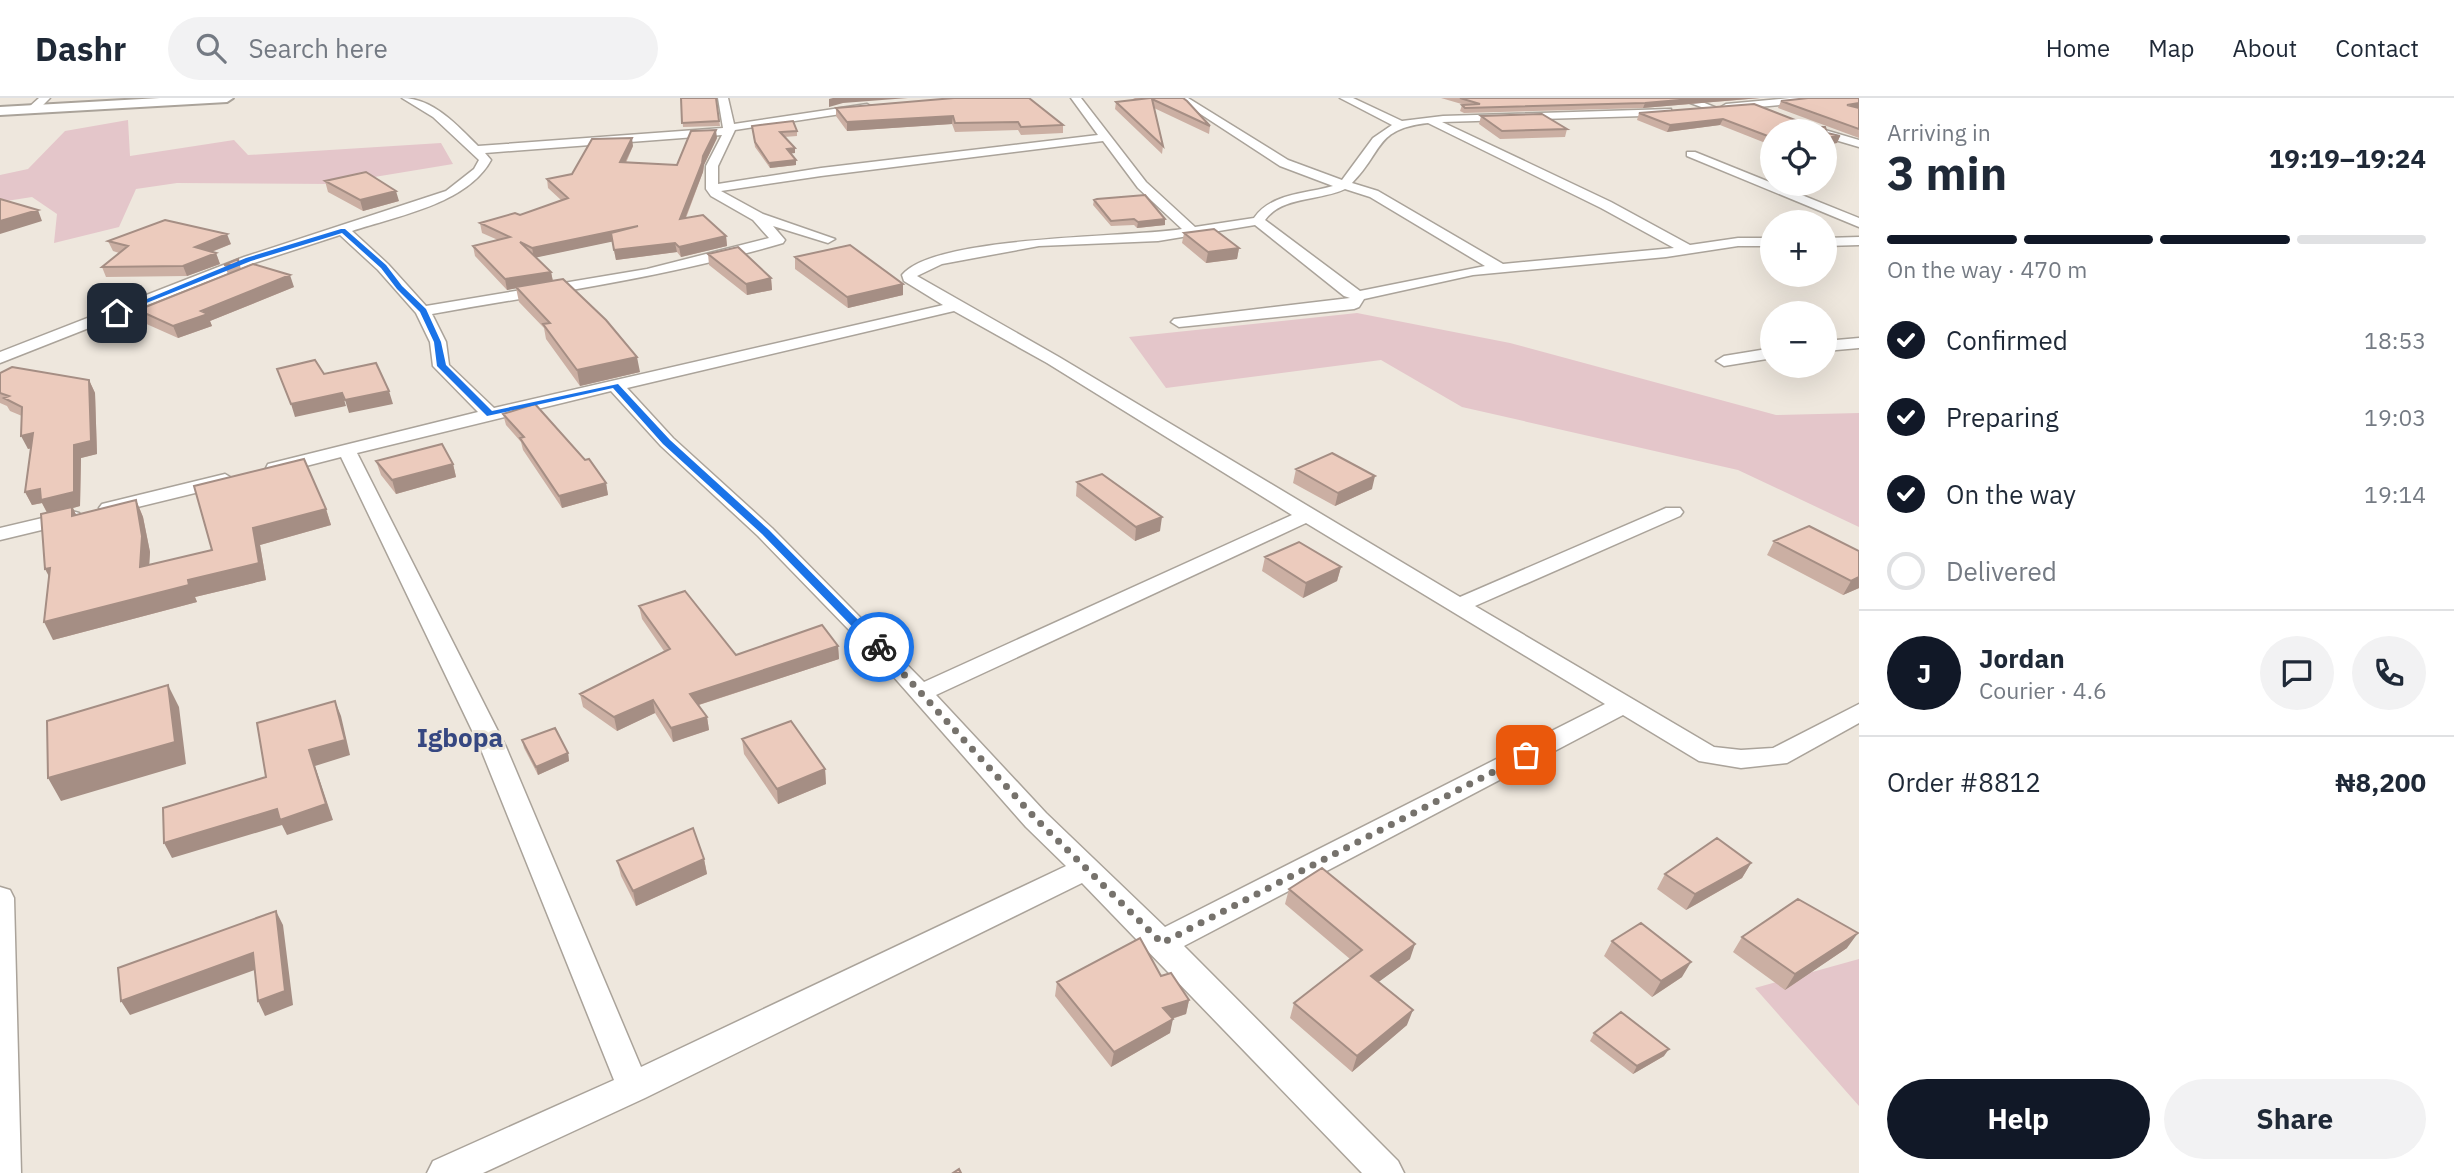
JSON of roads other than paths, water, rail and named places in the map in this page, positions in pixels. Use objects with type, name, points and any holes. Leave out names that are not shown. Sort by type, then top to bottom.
[{"type":"street","points":[[33,109],[45,98]]},
{"type":"street","points":[[0,111],[228,98]]},
{"type":"street","points":[[0,358],[225,269],[450,194],[479,171],[485,160],[412,98]]},
{"type":"street","points":[[723,98],[729,130],[725,144],[712,161],[712,189],[719,198],[758,217],[828,239]]},
{"type":"street","points":[[1076,98],[1142,185],[1192,232]]},
{"type":"street","points":[[1181,98],[1284,163],[1388,201],[1498,267]]},
{"type":"street","points":[[1345,98],[1401,125]]},
{"type":"street","points":[[1682,98],[1712,108]]},
{"type":"street","points":[[1258,221],[1263,211],[1274,204],[1344,185],[1387,130],[1401,125],[1546,114],[1632,114],[1824,98]]},
{"type":"street","points":[[1522,103],[1546,114]]},
{"type":"street","points":[[474,150],[729,130],[813,117],[843,109],[884,105]]},
{"type":"street","points":[[1751,105],[1774,114]]},
{"type":"street","points":[[1430,121],[1606,205],[1685,248]]},
{"type":"street","points":[[712,189],[821,172],[1106,137]]},
{"type":"street","points":[[1837,137],[1859,144]]},
{"type":"street","points":[[1691,154],[1859,223]]},
{"type":"street","points":[[424,311],[619,279],[718,257],[778,240],[758,217]]},
{"type":"street","points":[[1760,242],[1738,242],[1598,260],[1498,267],[1457,273],[1414,286],[1359,296],[1349,293],[1258,221],[1158,237],[1039,242],[939,260],[916,268],[909,275],[911,281],[1053,360],[1708,755],[1741,759],[1778,757],[1859,712]]},
{"type":"street","points":[[343,230],[383,267],[424,311],[435,335],[442,366],[490,414]]},
{"type":"street","points":[[1837,242],[1859,241]]},
{"type":"street","points":[[1179,321],[1354,304],[1359,296]]},
{"type":"street","points":[[0,534],[490,414],[918,317],[956,306]]},
{"type":"street","points":[[1837,344],[1859,343]]},
{"type":"street","points":[[1724,361],[1760,355]]},
{"type":"street","points":[[615,385],[667,442],[765,532],[922,692],[1037,820],[1162,943],[1366,1156],[1386,1173]]},
{"type":"street","points":[[346,451],[493,747],[633,1087]]},
{"type":"street","points":[[1457,606],[1673,512]]},
{"type":"street","points":[[922,692],[1307,515]]},
{"type":"street","points":[[1162,943],[1623,705]]},
{"type":"street","points":[[446,1173],[633,1087],[1085,869]]},
{"type":"street","points":[[0,898],[3,1173]]},
{"type":"district","name":"Igbopa","points":[[460,738]]}]
